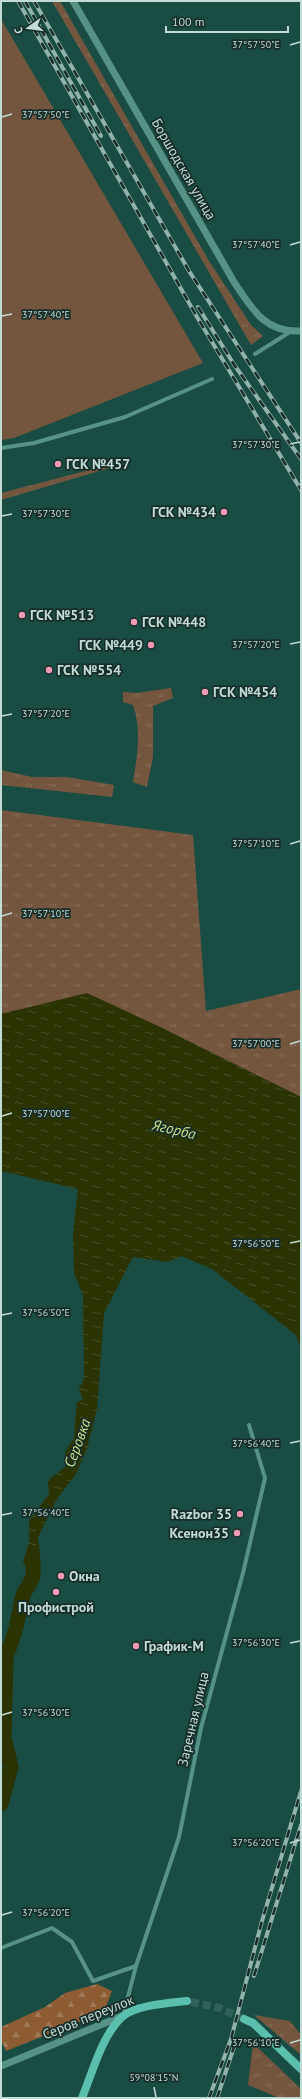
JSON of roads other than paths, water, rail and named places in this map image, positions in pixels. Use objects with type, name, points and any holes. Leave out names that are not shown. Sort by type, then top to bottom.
[{"type":"main road","name":"Серов переулок","points":[[122,2016],[156,2004],[187,2002]]},
{"type":"main road","points":[[82,2098],[105,2043],[122,2016]]},
{"type":"main road","points":[[244,2019],[253,2023],[301,2069]]},
{"type":"street","name":"Боршодская улица","points":[[73,1],[234,282],[250,306],[266,322],[277,329],[301,331]]},
{"type":"street","points":[[255,354],[290,331]]},
{"type":"street","points":[[1,448],[34,443],[125,417],[212,379]]},
{"type":"street","name":"Заречная улица","points":[[122,2016],[136,1966],[178,1837],[201,1728],[242,1574],[265,1478],[249,1425]]},
{"type":"street","points":[[1,1948],[52,1928],[72,1942],[93,1981],[136,1966]]},
{"type":"street","name":"Серов переулок","points":[[1,2066],[122,2016]]},
{"type":"water","name":"Ягорба","points":[[87,993],[156,1025],[301,1097],[301,1349],[296,1335],[212,1269],[181,1256],[167,1262],[133,1257],[104,1313],[97,1409],[87,1448],[76,1474],[57,1499],[38,1537],[40,1554],[33,1577],[23,1562],[29,1543],[29,1521],[49,1494],[48,1481],[66,1466],[65,1453],[74,1437],[77,1402],[83,1400],[79,1389],[84,1379],[83,1295],[74,1273],[73,1233],[78,1189],[1,1171],[1,1014]]},
{"type":"waterway","name":"Серовка","points":[[1,1804],[11,1767],[4,1737],[6,1658],[16,1628],[23,1595],[33,1577],[33,1558]]},
{"type":"tunnel","points":[[191,2002],[220,2008],[244,2019]]},
{"type":"railway","points":[[18,1],[197,317],[301,490]]},
{"type":"railway","points":[[25,1],[101,136]]},
{"type":"railway","points":[[34,1],[189,271],[301,443]]},
{"type":"railway","points":[[198,307],[235,366],[301,459]]},
{"type":"railway","points":[[209,2098],[231,2039],[262,1921],[301,1791]]},
{"type":"railway","points":[[254,1976],[301,1825]]},
{"type":"railway","points":[[217,2098],[234,2047]]},
{"type":"place","name":"ГСК №457","points":[[58,464]]},
{"type":"place","name":"ГСК №434","points":[[224,512]]},
{"type":"place","name":"ГСК №513","points":[[22,615]]},
{"type":"place","name":"ГСК №448","points":[[134,622]]},
{"type":"place","name":"ГСК №449","points":[[151,645]]},
{"type":"place","name":"ГСК №554","points":[[49,670]]},
{"type":"place","name":"ГСК №454","points":[[205,692]]},
{"type":"place","name":"Razbor 35","points":[[240,1514]]},
{"type":"place","name":"Ксенон35","points":[[237,1533]]},
{"type":"place","name":"Окна","points":[[61,1576]]},
{"type":"place","name":"Профистрой","points":[[56,1592]]},
{"type":"place","name":"График-М","points":[[136,1646]]}]
